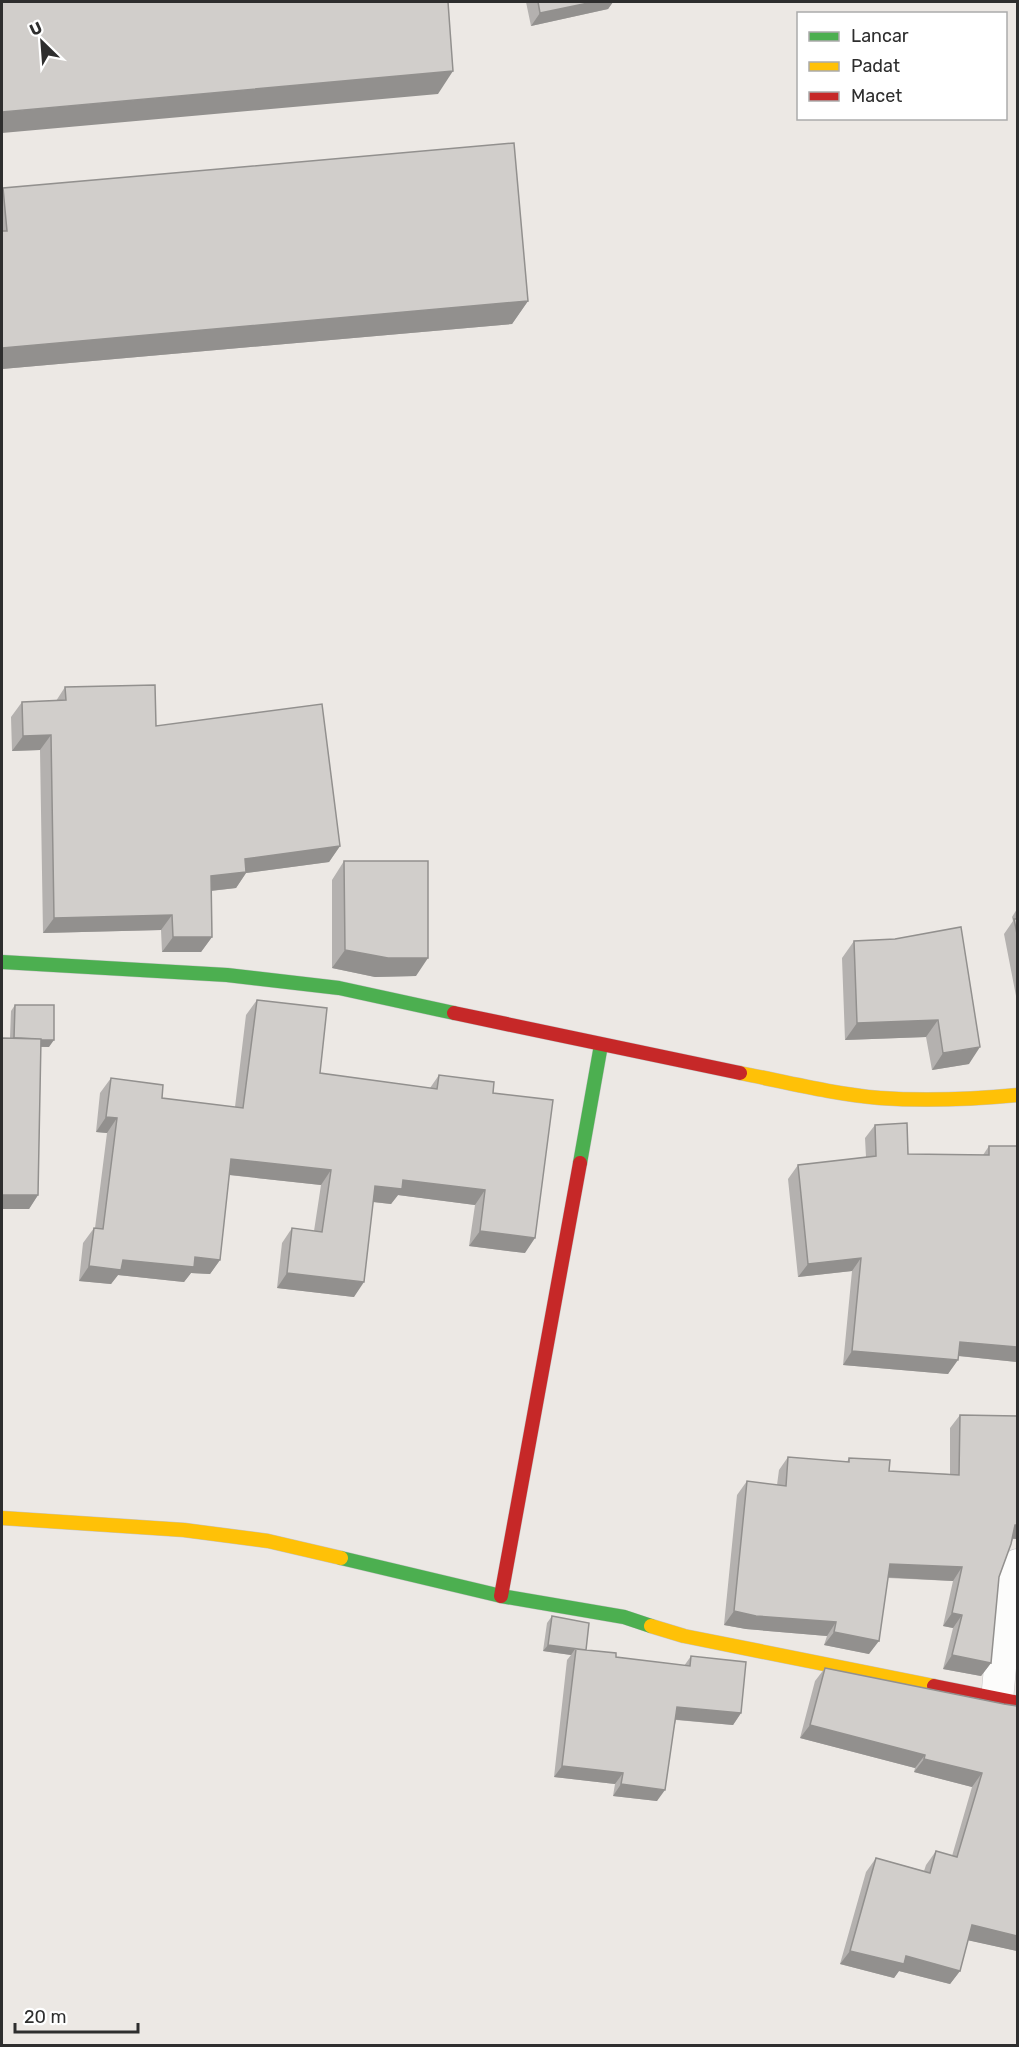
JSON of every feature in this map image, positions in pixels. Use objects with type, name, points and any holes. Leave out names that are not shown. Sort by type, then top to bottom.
[{"type":"street","points":[[2,962],[227,975],[339,988],[601,1045],[815,1088],[880,1098],[981,1098],[1017,1095]]},
{"type":"street","points":[[501,1596],[601,1045]]},
{"type":"street","points":[[2,1518],[184,1530],[268,1541],[501,1596],[624,1617],[684,1636],[1007,1702],[1007,1593],[1017,1565]]},
{"type":"building","points":[[2,2],[448,2],[453,71],[2,112]]},
{"type":"building","points":[[538,2],[593,2],[540,13]]},
{"type":"building","points":[[514,143],[528,301],[2,348],[2,231],[7,231],[3,188]]},
{"type":"building","points":[[155,685],[156,726],[322,704],[340,846],[245,859],[246,872],[211,876],[212,937],[173,937],[172,915],[54,918],[51,735],[23,736],[22,702],[66,700],[65,687]]},
{"type":"building","points":[[344,861],[428,861],[428,958],[388,958],[345,950]]},
{"type":"building","points":[[961,927],[980,1047],[943,1053],[938,1020],[857,1023],[854,941],[895,939]]},
{"type":"building","points":[[257,1000],[327,1008],[320,1073],[437,1089],[439,1075],[494,1082],[493,1093],[553,1100],[535,1238],[480,1231],[485,1190],[403,1180],[402,1189],[375,1186],[364,1282],[287,1273],[292,1228],[322,1232],[331,1170],[231,1159],[220,1260],[195,1257],[194,1267],[123,1260],[121,1270],[89,1266],[94,1228],[103,1229],[117,1118],[106,1117],[111,1078],[163,1085],[162,1098],[243,1108]]},
{"type":"building","points":[[15,1005],[54,1005],[54,1040],[14,1038]]},
{"type":"building","points":[[2,1038],[41,1039],[38,1195],[2,1195]]},
{"type":"building","points":[[907,1123],[908,1154],[989,1155],[989,1146],[1017,1146],[1017,1347],[960,1342],[958,1360],[852,1351],[861,1258],[808,1264],[798,1165],[876,1156],[875,1125]]},
{"type":"building","points":[[960,1415],[1017,1416],[1017,1525],[1015,1525],[999,1577],[991,1663],[952,1655],[962,1615],[952,1613],[962,1567],[890,1564],[879,1641],[834,1632],[836,1622],[756,1616],[734,1611],[747,1481],[786,1486],[788,1457],[849,1462],[849,1458],[890,1460],[889,1471],[959,1475]]},
{"type":"building","points":[[552,1616],[589,1623],[586,1650],[548,1645]]},
{"type":"building","points":[[576,1649],[616,1653],[616,1657],[690,1666],[691,1656],[746,1662],[741,1713],[677,1707],[665,1790],[621,1784],[623,1773],[562,1766]]},
{"type":"building","points":[[825,1668],[1017,1706],[1017,1936],[972,1925],[960,1971],[906,1956],[904,1964],[850,1951],[876,1858],[930,1873],[936,1851],[957,1857],[982,1773],[924,1759],[925,1755],[810,1725]]},
{"type":"traffic: fast","points":[[2,962],[227,975],[339,988],[454,1013]]},
{"type":"traffic: fast","points":[[580,1163],[601,1045]]},
{"type":"traffic: fast","points":[[341,1558],[501,1596],[624,1617],[651,1626]]},
{"type":"traffic: slow","points":[[740,1073],[827,1091],[880,1098],[949,1099],[1018,1095]]},
{"type":"traffic: slow","points":[[2,1518],[184,1530],[268,1541],[341,1558]]},
{"type":"traffic: slow","points":[[651,1626],[684,1636],[934,1686]]},
{"type":"traffic: jam","points":[[454,1013],[740,1073]]},
{"type":"traffic: jam","points":[[501,1596],[580,1163]]},
{"type":"traffic: jam","points":[[934,1686],[1018,1703]]}]
